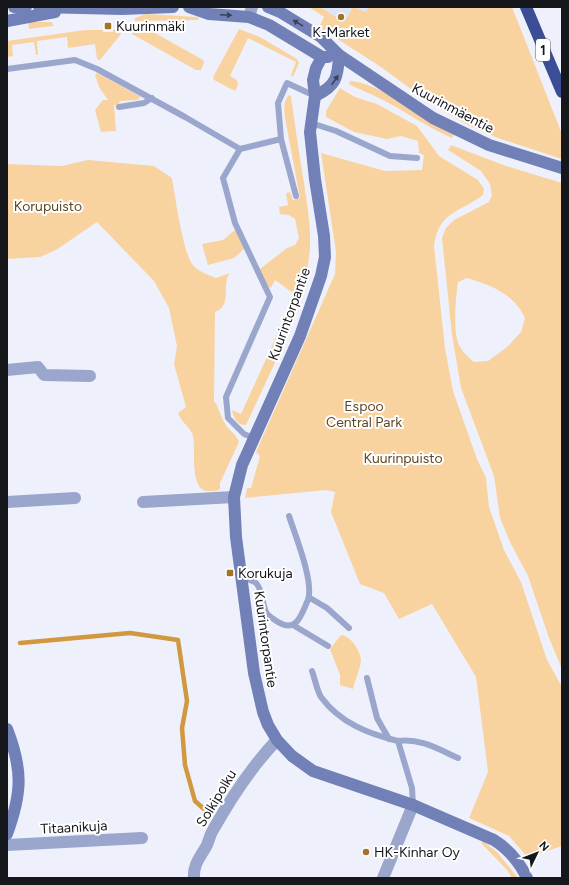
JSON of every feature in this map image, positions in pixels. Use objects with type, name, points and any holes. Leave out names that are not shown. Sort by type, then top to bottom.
[{"type":"highway","name":"1","points":[[526,7],[562,92]]},
{"type":"street","points":[[14,7],[26,7]]},
{"type":"street","points":[[39,7],[69,9],[173,7]]},
{"type":"street","points":[[188,7],[209,14],[250,12],[322,57],[340,55],[339,74],[328,90],[315,96]]},
{"type":"street","name":"Kuurinmäentie","points":[[268,7],[280,12],[321,37],[340,55],[433,118],[489,145],[562,168]]},
{"type":"street","points":[[7,21],[69,9]]},
{"type":"street","name":"Kuurintorpantie","points":[[322,57],[312,80],[315,96],[310,132],[315,179],[324,236],[324,263],[314,299],[300,336],[242,465],[234,497],[236,537],[254,672],[263,712],[277,740],[292,756],[313,771],[413,805],[502,845],[523,869],[527,878]]},
{"type":"street","points":[[7,370],[38,367],[44,375],[90,376]]},
{"type":"street","points":[[143,502],[234,497]]},
{"type":"street","points":[[7,502],[75,498]]},
{"type":"street","points":[[7,729],[16,751],[19,783],[18,801],[7,834]]},
{"type":"street","name":"Solkipolku","points":[[194,878],[197,860],[207,845],[212,832],[255,763],[277,740]]},
{"type":"street","points":[[383,878],[413,805]]},
{"type":"street","name":"Titaanikuja","points":[[7,845],[142,838]]},
{"type":"lane","points":[[7,69],[76,60],[97,69],[152,98],[240,149],[281,139]]},
{"type":"lane","points":[[296,196],[281,139],[278,104],[287,84],[315,96]]},
{"type":"lane","points":[[119,107],[144,103],[152,98]]},
{"type":"lane","points":[[311,123],[336,132],[390,156],[417,158]]},
{"type":"lane","points":[[240,149],[223,178],[235,223],[270,297],[226,397],[228,418],[244,434],[254,438]]},
{"type":"lane","points":[[242,578],[251,580],[258,585],[267,613],[277,621],[287,626],[293,625],[300,618],[310,598],[309,584],[289,516]]},
{"type":"lane","points":[[310,598],[327,608],[349,628]]},
{"type":"lane","points":[[293,625],[328,646]]},
{"type":"lane","points":[[312,671],[320,696],[352,724],[372,734],[389,739],[398,741],[410,739],[423,743],[458,758]]},
{"type":"lane","points":[[367,678],[377,718],[389,739]]},
{"type":"lane","points":[[398,741],[412,788],[413,805]]},
{"type":"shaded area","points":[[309,7],[399,7],[382,47]]},
{"type":"green space","points":[[309,7],[320,7],[344,22],[353,7],[366,12],[369,7],[512,7],[562,134],[562,159],[498,138],[468,125],[430,103],[381,67],[319,27],[324,17]]},
{"type":"green space","points":[[146,14],[198,17],[199,20],[135,21],[135,18]]},
{"type":"green space","points":[[28,22],[52,22],[53,26],[29,29]]},
{"type":"green space","points":[[148,29],[203,60],[204,63],[201,70],[196,70],[132,34],[130,30]]},
{"type":"green space","points":[[239,29],[260,37],[297,59],[299,63],[293,77],[291,75],[296,62],[248,38],[230,76],[237,80],[238,86],[235,91],[214,80],[213,77]]},
{"type":"green space","points":[[85,30],[103,30],[103,32],[113,32],[113,30],[118,30],[121,34],[100,60],[97,59],[95,44],[68,48],[67,37],[37,41],[38,55],[36,55],[34,42],[12,45],[13,56],[7,57],[7,41]]},
{"type":"green space","points":[[97,73],[141,97],[137,100],[120,101],[118,105],[114,105],[116,131],[101,132],[95,110],[103,100],[108,100],[99,87],[95,75]]},
{"type":"green space","points":[[350,81],[374,87],[388,94],[454,135],[452,138],[443,134],[377,97],[349,84]]},
{"type":"green space","name":"Espoo Central Park","points":[[340,88],[355,97],[377,104],[417,126],[439,156],[478,180],[484,189],[483,195],[445,219],[440,226],[434,246],[445,348],[453,391],[477,459],[486,478],[489,507],[504,550],[521,582],[547,660],[562,687],[562,846],[538,854],[529,859],[509,836],[469,818],[488,772],[476,677],[432,604],[399,619],[384,593],[360,584],[331,512],[335,492],[326,490],[245,498],[247,488],[251,488],[260,456],[256,452],[335,274],[336,252],[321,153],[385,171],[422,170],[424,155],[419,153],[418,141],[401,136],[387,139],[354,132],[326,117],[326,111]]},
{"type":"green space","points":[[289,95],[291,96],[310,230],[310,246],[307,268],[295,315],[286,338],[246,425],[243,425],[236,421],[232,410],[241,414],[291,304],[293,293],[275,280],[271,288],[267,285],[260,269],[287,248],[295,245],[299,238],[295,219],[289,215],[280,214],[279,207],[288,205],[286,193],[290,192],[293,200],[300,198],[284,109],[287,97]]},
{"type":"green space","points":[[451,145],[506,166],[562,183],[562,669],[549,638],[528,576],[510,542],[500,518],[494,476],[461,388],[452,335],[442,238],[446,228],[454,220],[489,202],[492,195],[490,184],[481,171],[448,150]],"holes":[[[467,278],[493,287],[508,297],[515,303],[525,318],[521,332],[507,347],[488,361],[474,362],[459,345],[456,336],[455,312],[458,282]]]},
{"type":"green space","name":"Korupuisto","points":[[88,160],[154,166],[172,178],[183,236],[192,264],[200,271],[216,278],[230,273],[226,282],[224,305],[215,312],[214,402],[216,403],[227,427],[235,435],[239,442],[220,483],[220,489],[217,491],[202,489],[198,484],[194,468],[193,436],[178,413],[186,407],[174,364],[177,346],[169,308],[154,281],[97,222],[56,250],[40,257],[7,259],[7,164],[62,166]]},
{"type":"green space","points":[[235,230],[244,249],[234,258],[208,265],[202,244],[223,240]]},
{"type":"green space","points":[[341,635],[352,641],[361,657],[353,689],[340,685],[340,675],[330,649]]},
{"type":"green space","points":[[483,841],[497,852],[518,878],[512,878],[507,870],[481,843]]},
{"type":"waterway","points":[[20,643],[130,633],[178,640],[187,701],[182,728],[185,765],[195,801],[204,809]]},
{"type":"place","name":"K-Market","points":[[341,17]]},
{"type":"place","name":"Kuurinmäki","points":[[108,26]]},
{"type":"place","name":"Korukuja","points":[[230,573]]},
{"type":"place","name":"HK-Kinhar Oy","points":[[366,852]]},
{"type":"park label","name":"Kuurinpuisto","points":[[403,458]]}]
